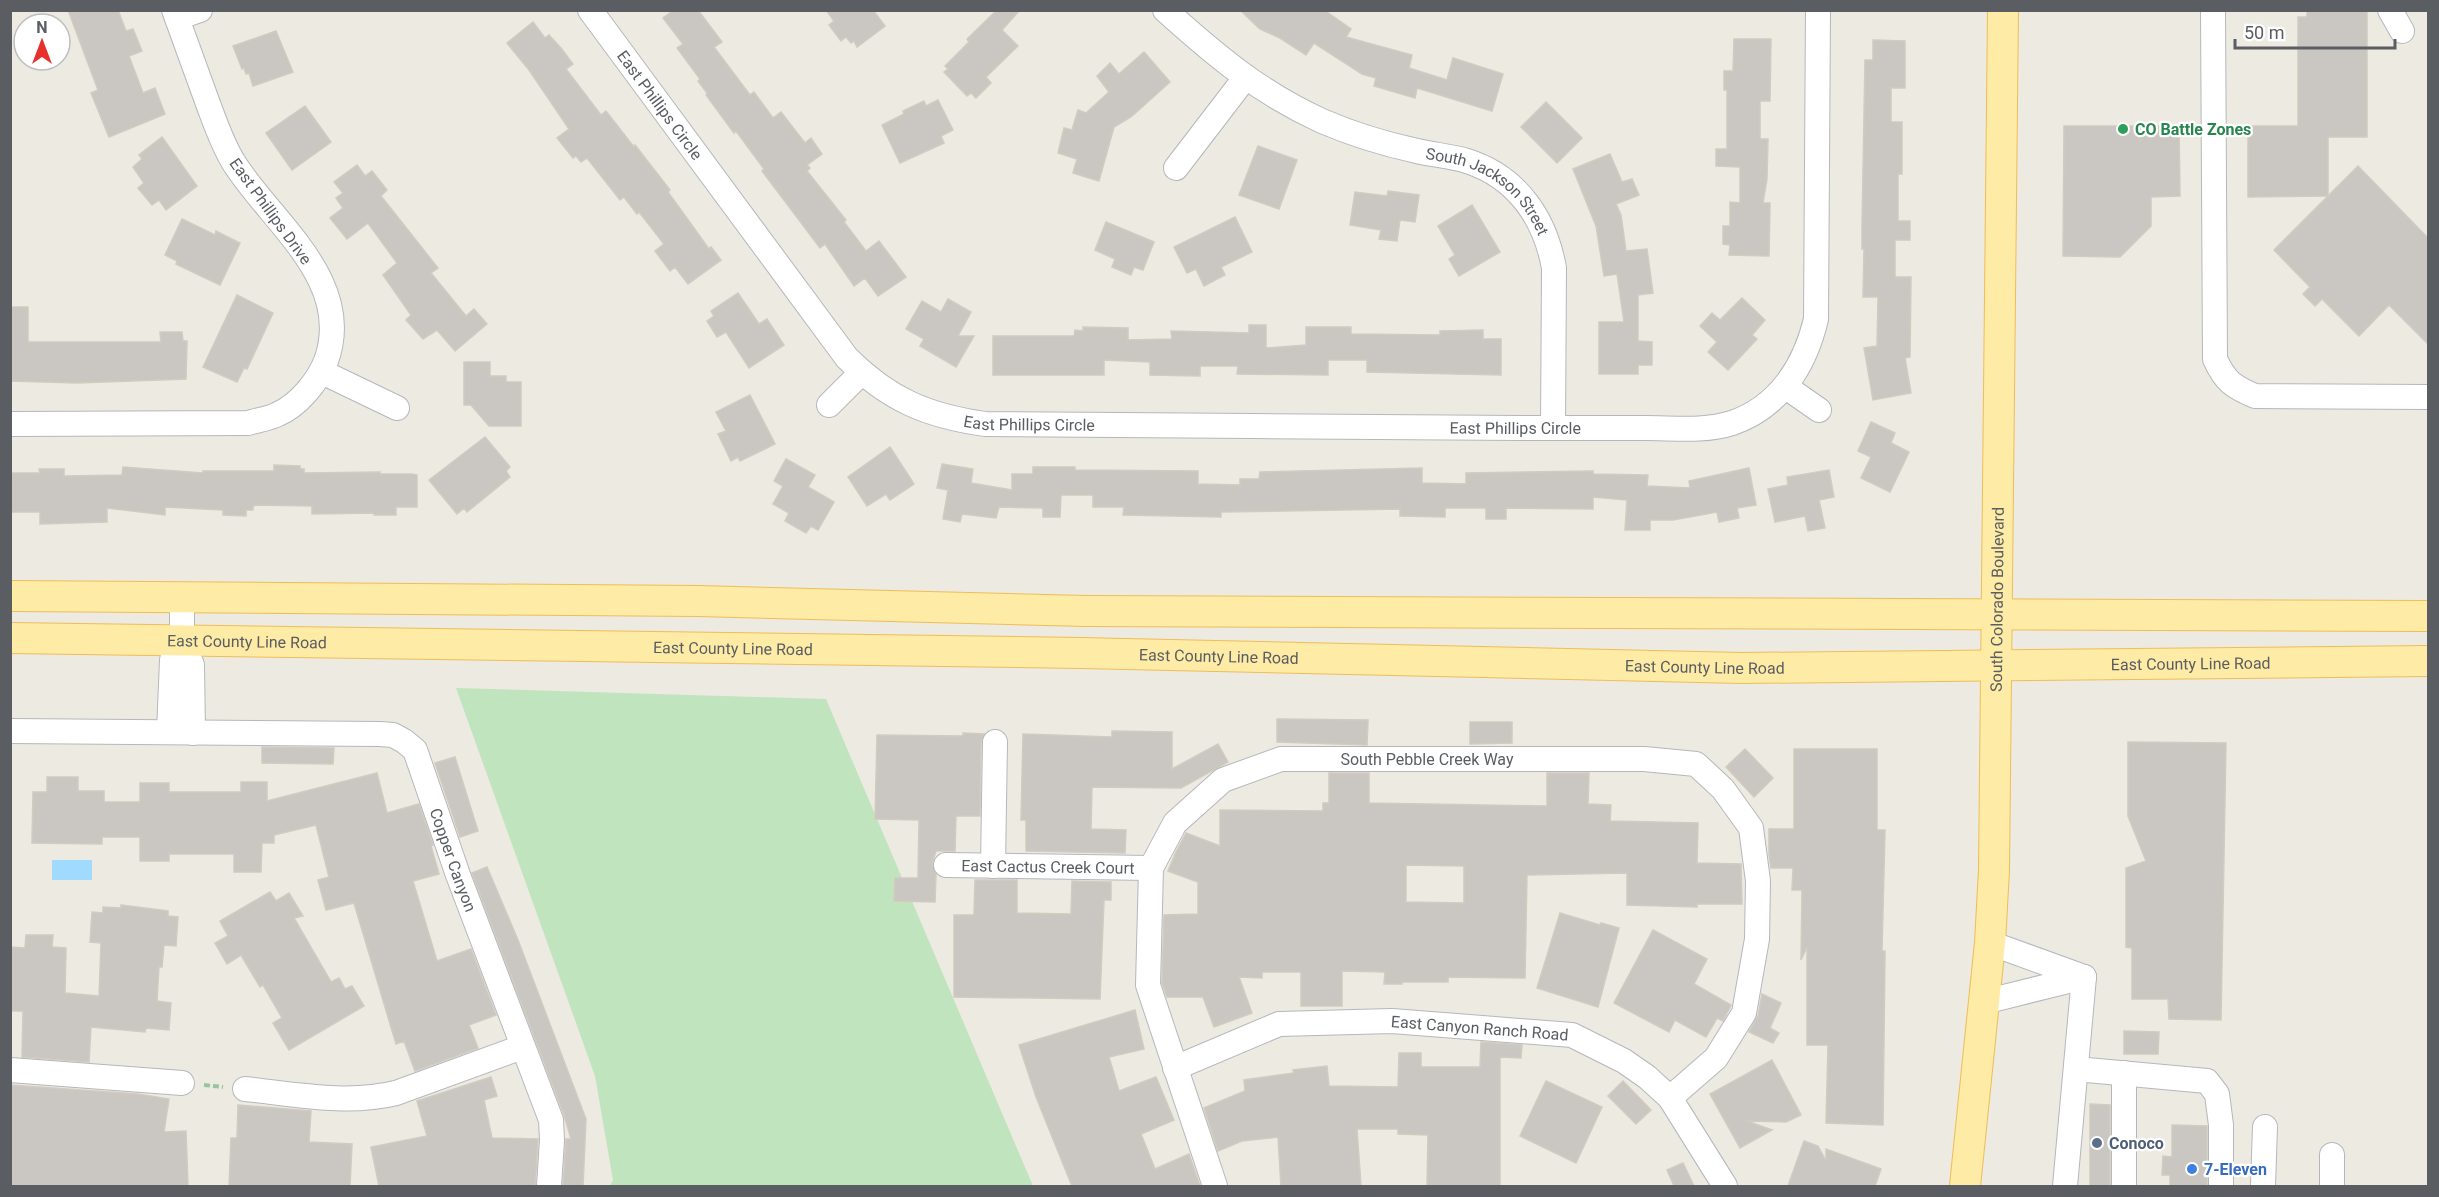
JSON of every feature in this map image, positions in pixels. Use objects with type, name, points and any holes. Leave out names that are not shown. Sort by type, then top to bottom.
[{"type":"main road","name":"South Colorado Boulevard","points":[[1965,1186],[1990,944],[1994,870],[2003,10]]},
{"type":"main road","points":[[10,596],[698,600],[1098,611],[2428,616]]},
{"type":"main road","name":"East County Line Road","points":[[10,638],[1081,653],[1731,668],[2428,661]]},
{"type":"street","points":[[175,14],[200,10]]},
{"type":"street","name":"East Phillips Circle","points":[[590,10],[847,358],[888,393],[919,409],[951,419],[985,424],[1553,428],[1707,428],[1732,423],[1756,411],[1786,387],[1799,368],[1810,343],[1816,320],[1818,10]]},
{"type":"street","name":"South Jackson Street","points":[[1165,10],[1245,78],[1286,103],[1361,136],[1416,151],[1466,160],[1488,169],[1509,183],[1528,203],[1541,223],[1554,268],[1553,428]]},
{"type":"street","points":[[2213,10],[2215,359],[2222,374],[2236,387],[2255,396],[2428,397]]},
{"type":"street","points":[[2390,10],[2402,31]]},
{"type":"street","name":"East Phillips Drive","points":[[10,424],[248,423],[279,414],[303,396],[322,372],[330,350],[332,325],[329,303],[321,280],[299,246],[234,164],[222,139],[175,14]]},
{"type":"street","points":[[1176,168],[1245,78]]},
{"type":"street","points":[[322,372],[397,408]]},
{"type":"street","points":[[829,405],[862,372]]},
{"type":"street","points":[[1786,387],[1820,410]]},
{"type":"street","points":[[181,732],[192,665],[182,639],[182,597]]},
{"type":"street","name":"Copper Canyon","points":[[10,731],[387,735],[404,741],[415,750],[522,1047],[551,1120],[549,1186]]},
{"type":"street","points":[[993,866],[994,742]]},
{"type":"street","name":"South Pebble Creek Way","points":[[1215,1186],[1148,985],[1151,868],[1175,823],[1223,780],[1281,759],[1644,759],[1696,764],[1723,789],[1751,828],[1758,881],[1757,939],[1744,1013],[1716,1058],[1670,1098]]},
{"type":"street","name":"East Cactus Creek Court","points":[[946,865],[1151,868]]},
{"type":"street","points":[[1990,944],[2084,977]]},
{"type":"street","points":[[1984,1002],[2084,977]]},
{"type":"street","points":[[2065,1186],[2084,977]]},
{"type":"street","name":"East Canyon Ranch Road","points":[[1175,1068],[1279,1024],[1404,1022],[1572,1035],[1624,1060],[1670,1098],[1725,1186]]},
{"type":"street","points":[[245,1089],[334,1098],[381,1097],[396,1094],[522,1047]]},
{"type":"street","points":[[10,1070],[182,1083]]},
{"type":"street","points":[[2076,1070],[2207,1081],[2217,1094],[2222,1125],[2222,1186]]},
{"type":"street","points":[[2124,1073],[2124,1186]]},
{"type":"street","points":[[2263,1186],[2265,1128]]},
{"type":"street","points":[[2332,1155],[2332,1186]]},
{"type":"path","points":[[182,1083],[245,1089]]},
{"type":"green space","points":[[456,688],[826,699],[1033,1186],[610,1186],[613,1180],[595,1076]]},
{"type":"water","points":[[52,860],[92,860],[92,880],[52,880]]},
{"type":"building","points":[[68,10],[118,10],[126,31],[133,29],[142,51],[129,56],[143,93],[155,88],[165,114],[109,137],[91,93],[98,90],[72,21],[72,12]]},
{"type":"building","points":[[674,10],[698,10],[722,42],[714,47],[750,95],[754,92],[773,118],[781,112],[805,143],[811,138],[822,154],[807,165],[810,168],[807,171],[846,220],[844,222],[866,251],[879,241],[906,277],[878,296],[865,278],[854,286],[825,244],[820,248],[762,171],[764,169],[736,131],[734,133],[706,95],[707,93],[698,81],[700,79],[677,48],[683,44],[663,18]]},
{"type":"building","points":[[826,10],[873,10],[885,26],[857,47],[854,41],[851,43],[846,37],[841,41],[829,25],[834,21]]},
{"type":"building","points":[[997,10],[1020,10],[1002,30],[1018,46],[986,77],[991,83],[976,98],[971,93],[967,96],[944,72],[948,69],[945,66],[969,42],[967,39]]},
{"type":"building","points":[[1240,10],[1324,10],[1351,29],[1346,37],[1412,55],[1409,68],[1447,80],[1453,58],[1503,74],[1492,111],[1417,88],[1415,98],[1374,86],[1376,78],[1362,74],[1314,43],[1306,55],[1280,38],[1260,29]]},
{"type":"building","points":[[2307,10],[2367,10],[2367,137],[2328,137],[2328,196],[2248,197],[2248,126],[2298,126],[2298,17],[2307,17]]},
{"type":"building","points":[[533,22],[545,38],[549,35],[561,48],[573,64],[566,69],[601,115],[606,111],[634,147],[635,145],[670,190],[668,192],[709,249],[711,247],[721,260],[688,284],[675,267],[670,271],[655,251],[664,244],[639,212],[637,214],[624,197],[620,200],[587,158],[581,162],[576,156],[573,158],[557,138],[569,129],[529,70],[507,43]]},
{"type":"building","points":[[276,31],[293,72],[253,86],[249,73],[246,74],[244,68],[242,69],[233,46]]},
{"type":"building","points":[[1734,39],[1771,39],[1770,101],[1760,101],[1760,139],[1768,139],[1767,179],[1763,203],[1770,203],[1769,256],[1729,255],[1730,245],[1723,244],[1723,226],[1730,226],[1730,202],[1740,203],[1740,167],[1716,166],[1716,149],[1727,149],[1727,90],[1724,90],[1724,71],[1733,71]]},
{"type":"building","points":[[1873,40],[1905,41],[1905,88],[1891,88],[1891,122],[1902,122],[1902,174],[1898,174],[1898,221],[1910,221],[1910,240],[1895,240],[1895,277],[1911,277],[1910,357],[1905,358],[1911,393],[1873,400],[1864,348],[1877,346],[1878,297],[1863,297],[1862,227],[1865,60],[1873,60]]},
{"type":"building","points":[[1144,52],[1170,82],[1131,117],[1114,127],[1099,181],[1073,173],[1077,159],[1058,153],[1064,128],[1072,130],[1078,110],[1086,113],[1109,92],[1097,76],[1110,63],[1119,74]]},
{"type":"building","points":[[938,100],[953,130],[941,136],[944,143],[900,163],[882,125],[924,101],[926,106]]},
{"type":"building","points":[[1546,102],[1582,138],[1557,163],[1521,127]]},
{"type":"building","points":[[305,106],[331,142],[292,170],[266,133]]},
{"type":"building","points":[[2064,126],[2179,126],[2180,196],[2151,197],[2151,226],[2120,257],[2063,256]]},
{"type":"building","points":[[162,137],[197,186],[166,210],[159,200],[152,205],[138,188],[144,183],[133,167],[142,159],[139,155]]},
{"type":"building","points":[[1258,146],[1297,160],[1279,209],[1239,195]]},
{"type":"building","points":[[1610,154],[1622,182],[1632,179],[1639,195],[1616,204],[1621,215],[1626,251],[1647,249],[1653,293],[1638,295],[1638,341],[1652,342],[1652,365],[1638,365],[1638,374],[1599,374],[1599,322],[1624,322],[1617,274],[1604,276],[1596,226],[1573,169]]},
{"type":"building","points":[[357,165],[365,176],[372,171],[387,190],[381,196],[438,268],[431,273],[466,316],[474,309],[487,324],[455,351],[437,330],[423,339],[406,320],[411,315],[383,275],[397,263],[368,223],[347,239],[330,218],[343,208],[336,198],[343,193],[334,182]]},
{"type":"building","points":[[2358,166],[2428,238],[2428,344],[2389,305],[2359,336],[2322,299],[2315,306],[2303,294],[2310,287],[2274,250]]},
{"type":"building","points":[[1388,191],[1419,195],[1415,222],[1400,220],[1397,241],[1379,239],[1381,230],[1350,225],[1355,192],[1387,196]]},
{"type":"building","points":[[1472,205],[1500,252],[1459,276],[1449,259],[1455,255],[1438,226]]},
{"type":"building","points":[[1235,217],[1252,252],[1221,267],[1225,275],[1204,286],[1196,269],[1187,273],[1174,247]]},
{"type":"building","points":[[182,219],[215,235],[216,231],[240,243],[220,285],[176,264],[177,261],[165,255]]},
{"type":"building","points":[[1106,222],[1154,242],[1143,270],[1134,267],[1131,275],[1112,267],[1115,259],[1095,250]]},
{"type":"building","points":[[738,293],[759,324],[767,319],[784,345],[749,368],[726,332],[717,337],[707,321],[714,316],[711,311]]},
{"type":"building","points":[[237,295],[273,313],[247,369],[244,368],[237,382],[203,367]]},
{"type":"building","points":[[1742,298],[1765,320],[1752,335],[1757,339],[1728,370],[1708,352],[1717,342],[1700,326],[1712,313],[1720,320]]},
{"type":"building","points":[[948,299],[971,312],[958,336],[974,336],[956,367],[920,346],[924,339],[906,329],[922,301],[941,312]]},
{"type":"building","points":[[10,307],[28,307],[28,342],[161,342],[160,332],[182,332],[183,341],[187,341],[186,379],[77,383],[10,381]]},
{"type":"building","points":[[1249,325],[1266,325],[1266,348],[1306,345],[1306,327],[1351,327],[1351,334],[1440,335],[1440,331],[1483,330],[1483,339],[1501,339],[1501,375],[1367,372],[1367,360],[1328,360],[1328,375],[1237,374],[1238,366],[1200,366],[1200,376],[1150,375],[1150,362],[1104,360],[1104,375],[993,375],[993,336],[1074,336],[1075,330],[1083,331],[1083,327],[1128,328],[1128,340],[1172,339],[1171,331],[1249,333]]},
{"type":"building","points":[[464,362],[490,362],[490,376],[506,376],[506,382],[521,382],[521,426],[489,426],[471,405],[464,405]]},
{"type":"building","points":[[750,395],[775,444],[740,461],[738,457],[731,461],[718,434],[726,431],[716,412]]},
{"type":"building","points":[[1871,422],[1895,433],[1891,443],[1909,452],[1890,492],[1861,478],[1871,457],[1858,451]]},
{"type":"building","points":[[485,437],[510,467],[506,471],[510,477],[467,512],[464,508],[457,514],[429,480]]},
{"type":"building","points":[[890,447],[914,484],[890,500],[886,494],[867,506],[848,477]]},
{"type":"building","points":[[786,459],[815,475],[808,487],[834,502],[818,530],[811,526],[806,533],[785,521],[789,513],[773,504],[783,486],[774,481]]},
{"type":"building","points":[[942,464],[973,469],[971,483],[1012,490],[1012,474],[1033,474],[1033,467],[1075,467],[1075,470],[1198,471],[1198,484],[1240,485],[1240,479],[1259,479],[1260,472],[1422,468],[1422,483],[1466,484],[1466,473],[1593,471],[1593,474],[1648,475],[1647,486],[1690,488],[1689,481],[1749,468],[1756,505],[1737,508],[1739,518],[1719,522],[1717,512],[1673,520],[1650,520],[1650,530],[1625,530],[1627,500],[1593,497],[1593,509],[1506,508],[1506,519],[1486,519],[1486,508],[1445,508],[1445,517],[1400,516],[1400,509],[1221,512],[1221,517],[1123,515],[1124,507],[1093,507],[1093,495],[1061,495],[1060,517],[1043,517],[1043,508],[999,507],[996,518],[962,514],[960,522],[943,519],[948,490],[937,488]]},
{"type":"building","points":[[274,465],[300,466],[300,469],[304,469],[304,473],[380,472],[380,474],[417,475],[417,507],[396,507],[396,515],[374,515],[374,513],[312,514],[312,506],[258,505],[253,506],[253,510],[246,510],[246,516],[223,515],[223,510],[165,507],[165,515],[107,508],[107,522],[40,524],[40,512],[10,512],[10,473],[40,473],[39,469],[64,469],[64,476],[122,475],[123,467],[203,473],[203,471],[274,471]]},
{"type":"building","points":[[1829,470],[1834,497],[1819,500],[1825,528],[1808,531],[1805,516],[1775,522],[1768,489],[1788,485],[1787,477]]},
{"type":"building","points":[[1277,719],[1368,720],[1367,745],[1277,742]]},
{"type":"building","points":[[1470,722],[1512,722],[1512,743],[1470,744]]},
{"type":"building","points":[[1112,731],[1172,732],[1172,769],[1218,744],[1228,762],[1181,788],[1092,787],[1091,829],[1126,830],[1125,853],[1026,851],[1026,820],[1021,820],[1023,734],[1112,737]]},
{"type":"building","points":[[963,733],[984,734],[981,742],[980,816],[956,816],[955,851],[936,851],[932,864],[936,874],[935,902],[894,901],[895,878],[918,878],[919,820],[875,819],[877,735],[963,736]]},
{"type":"building","points":[[2128,742],[2226,743],[2221,1020],[2169,1019],[2168,999],[2132,999],[2132,948],[2126,947],[2126,868],[2146,861],[2128,816]]},
{"type":"building","points":[[262,747],[334,748],[333,764],[262,763]]},
{"type":"building","points":[[1745,749],[1773,778],[1754,797],[1726,767]]},
{"type":"building","points":[[1794,749],[1877,749],[1877,830],[1885,830],[1882,951],[1885,951],[1883,1125],[1826,1123],[1828,1045],[1807,1045],[1807,947],[1801,960],[1802,890],[1792,890],[1793,868],[1771,868],[1769,854],[1769,829],[1794,829]]},
{"type":"building","points":[[455,757],[478,831],[460,837],[435,763]]},
{"type":"building","points":[[377,773],[387,813],[419,804],[433,845],[431,846],[439,874],[413,881],[437,961],[471,949],[496,1015],[469,1025],[478,1048],[415,1071],[404,1041],[396,1044],[354,903],[326,910],[318,880],[329,877],[316,825],[274,835],[274,843],[262,843],[261,872],[234,872],[234,854],[169,854],[169,861],[140,861],[140,837],[102,837],[102,844],[32,843],[33,792],[47,792],[47,777],[78,777],[78,791],[104,791],[104,802],[140,802],[140,783],[169,783],[169,792],[241,792],[241,782],[267,782],[267,801]]},
{"type":"building","points":[[1329,773],[1369,773],[1369,803],[1547,806],[1547,773],[1589,773],[1588,804],[1611,805],[1610,821],[1698,823],[1697,863],[1741,864],[1742,904],[1697,904],[1697,907],[1627,905],[1627,873],[1527,875],[1525,978],[1448,977],[1448,982],[1384,984],[1385,972],[1342,971],[1342,1006],[1301,1006],[1301,972],[1262,972],[1262,978],[1239,977],[1252,1013],[1214,1027],[1203,997],[1167,997],[1162,983],[1164,915],[1198,914],[1198,882],[1168,871],[1186,833],[1220,846],[1220,810],[1323,811],[1323,803],[1329,803]],"holes":[[[1406,865],[1464,866],[1464,903],[1406,902]]]},
{"type":"building","points":[[487,867],[518,940],[586,1119],[583,1186],[563,1186],[566,1139],[571,1139],[564,1115],[472,873]]},
{"type":"building","points":[[975,880],[1017,880],[1017,913],[1071,914],[1072,881],[1111,882],[1111,900],[1104,900],[1100,999],[954,997],[954,915],[974,915]]},
{"type":"building","points":[[270,892],[276,901],[289,893],[303,916],[294,918],[331,982],[339,978],[345,989],[352,986],[364,1006],[289,1050],[273,1023],[282,1018],[263,985],[260,987],[241,955],[227,964],[215,943],[228,936],[220,921]]},
{"type":"building","points":[[121,905],[168,911],[168,916],[178,917],[176,946],[164,945],[162,967],[159,967],[157,1001],[171,1003],[169,1030],[146,1028],[145,1032],[91,1027],[89,1062],[22,1057],[23,1011],[10,1011],[10,947],[25,948],[26,935],[53,935],[52,947],[66,948],[65,993],[99,996],[101,943],[90,942],[92,912],[103,913],[103,907],[121,908]]},
{"type":"building","points":[[1560,913],[1619,928],[1598,1007],[1537,988]]},
{"type":"building","points":[[1653,930],[1707,959],[1694,984],[1731,1005],[1723,1021],[1717,1018],[1706,1037],[1675,1020],[1669,1032],[1614,1003]]},
{"type":"building","points":[[1762,994],[1781,1003],[1770,1028],[1779,1033],[1773,1043],[1749,1032],[1758,1016]]},
{"type":"building","points":[[1135,1010],[1144,1049],[1109,1057],[1119,1091],[1156,1077],[1174,1120],[1141,1134],[1155,1169],[1189,1154],[1200,1186],[1072,1186],[1036,1097],[1019,1045]]},
{"type":"building","points":[[2124,1031],[2159,1032],[2158,1054],[2124,1054]]},
{"type":"building","points":[[1481,1042],[1522,1045],[1521,1058],[1500,1057],[1500,1186],[1427,1186],[1428,1135],[1398,1134],[1398,1129],[1357,1129],[1361,1186],[1281,1186],[1278,1137],[1242,1141],[1218,1151],[1204,1108],[1245,1091],[1244,1080],[1327,1066],[1329,1086],[1398,1087],[1399,1053],[1421,1053],[1421,1067],[1480,1067]]},
{"type":"building","points":[[1772,1060],[1801,1115],[1786,1122],[1747,1121],[1772,1130],[1740,1148],[1710,1094]]},
{"type":"building","points":[[491,1077],[497,1096],[484,1100],[492,1138],[538,1139],[535,1186],[379,1186],[371,1147],[427,1136],[417,1101]]},
{"type":"building","points":[[1546,1081],[1602,1107],[1576,1163],[1520,1136]]},
{"type":"building","points":[[1623,1081],[1651,1110],[1636,1124],[1608,1096]]},
{"type":"building","points":[[10,1085],[138,1094],[169,1099],[164,1132],[186,1131],[188,1186],[10,1186]]},
{"type":"building","points":[[2090,1104],[2110,1105],[2110,1186],[2090,1186]]},
{"type":"building","points":[[238,1105],[311,1111],[309,1142],[352,1144],[350,1186],[229,1186],[231,1138],[237,1138]]},
{"type":"building","points":[[2172,1125],[2207,1126],[2207,1186],[2170,1186],[2170,1175],[2162,1175],[2163,1156],[2172,1157]]},
{"type":"building","points":[[1804,1141],[1818,1146],[1826,1161],[1826,1149],[1881,1169],[1875,1186],[1788,1186]]},
{"type":"building","points":[[1683,1163],[1694,1186],[1674,1186],[1667,1170]]},
{"type":"place","name":"CO Battle Zones","points":[[2123,129]]},
{"type":"place","name":"Conoco","points":[[2097,1143]]},
{"type":"place","name":"7-Eleven","points":[[2192,1169]]}]
